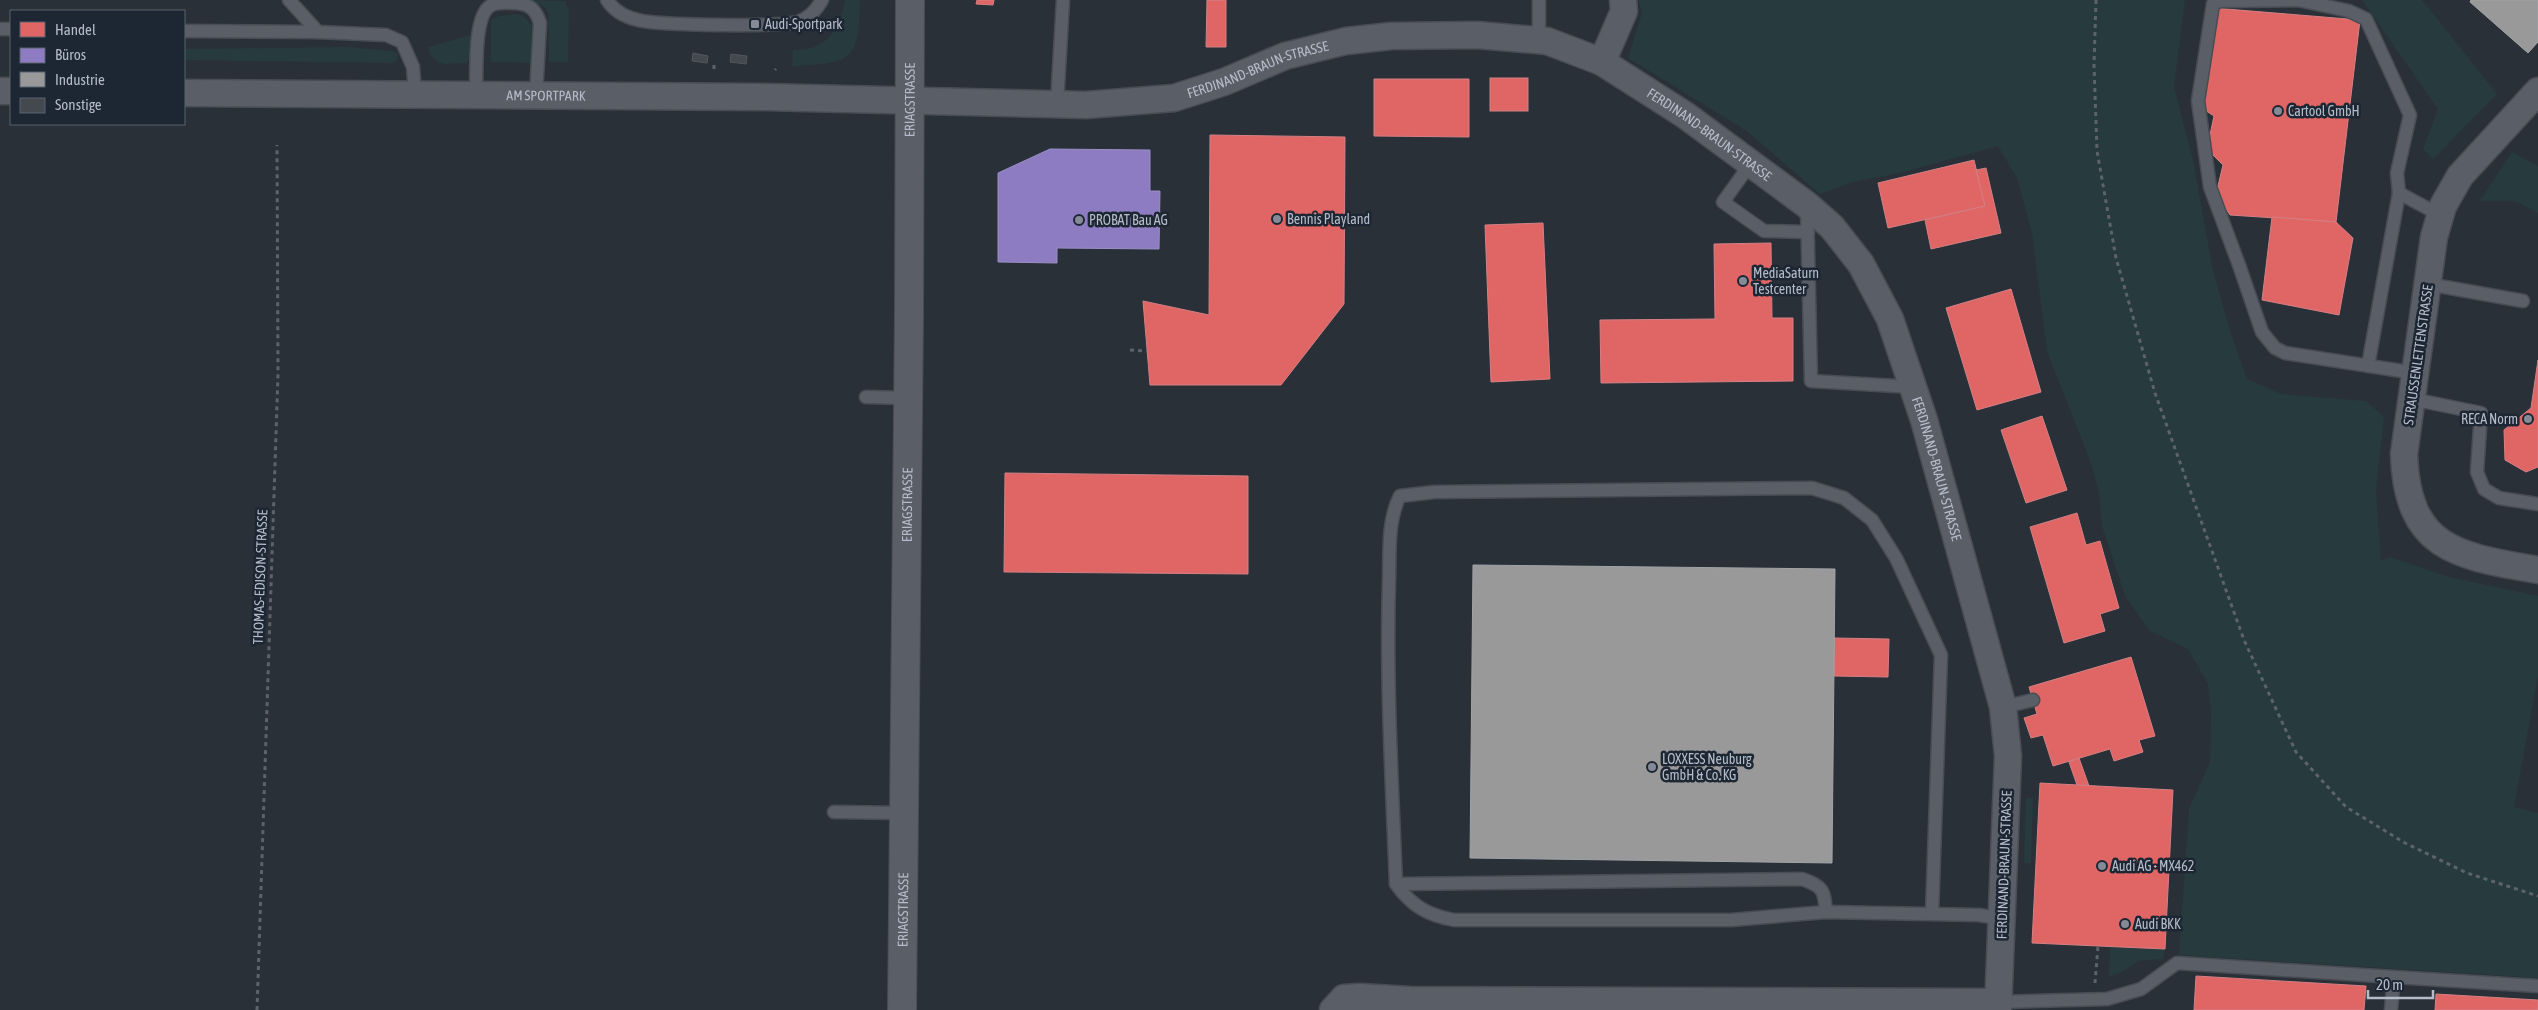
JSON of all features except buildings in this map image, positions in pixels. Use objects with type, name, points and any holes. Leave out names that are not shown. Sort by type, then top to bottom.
[{"type":"street","name":"ERIAGSTRASSE","points":[[902,1010],[910,0]]},
{"type":"street","points":[[1602,62],[1624,11],[1623,0]]},
{"type":"street","name":"FERDINAND-BRAUN-STRASSE","points":[[909,101],[1057,104],[1135,102],[1174,98],[1224,82],[1285,56],[1346,41],[1391,36],[1477,36],[1547,41],[1602,62],[1685,116],[1807,205],[1832,227],[1861,264],[1890,318],[1914,387],[1953,520],[2003,707],[2008,756],[2003,919],[1998,1006]]},
{"type":"street","name":"AM SPORTPARK","points":[[185,92],[909,101]]},
{"type":"street","name":"STRAUSSENLETTENSTRASSE","points":[[2538,92],[2460,176],[2440,215],[2434,237],[2404,454],[2405,483],[2414,512],[2432,535],[2450,548],[2496,562],[2538,570]]},
{"type":"street","points":[[1333,1010],[1344,998],[1360,997],[1406,1005],[1998,1006]]},
{"type":"lane","points":[[289,0],[318,32]]},
{"type":"lane","points":[[607,0],[612,8],[640,21],[755,24],[800,22],[812,14],[822,0]]},
{"type":"lane","points":[[1057,104],[1063,0]]},
{"type":"lane","points":[[1539,0],[1539,41]]},
{"type":"lane","points":[[2368,366],[2399,194],[2397,173],[2410,114],[2366,19],[2349,11],[2298,0],[2220,1],[2213,4],[2198,100],[2210,187],[2262,332],[2275,348],[2285,354],[2416,373]]},
{"type":"lane","points":[[476,95],[479,23],[488,6],[496,3],[523,4],[532,8],[537,15],[540,24],[536,95]]},
{"type":"lane","points":[[185,31],[318,32],[386,36],[402,42],[412,67],[414,94]]},
{"type":"lane","points":[[1751,163],[1723,202],[1764,231],[1808,232]]},
{"type":"lane","points":[[2399,194],[2440,215]]},
{"type":"lane","points":[[1807,205],[1811,381],[1914,387]]},
{"type":"lane","points":[[2428,284],[2523,301]]},
{"type":"lane","points":[[866,397],[907,398]]},
{"type":"lane","points":[[2412,399],[2481,413],[2477,472],[2484,489],[2499,498],[2538,504]]},
{"type":"lane","points":[[1932,914],[1941,655],[1896,558],[1872,520],[1844,498],[1812,488],[1434,492],[1400,496],[1394,508],[1391,531],[1387,659],[1396,884],[1406,899],[1432,916],[1454,920],[1731,920],[1826,912],[1932,914],[2003,919]]},
{"type":"lane","points":[[2003,707],[2033,700]]},
{"type":"lane","points":[[834,812],[904,813]]},
{"type":"lane","points":[[1396,884],[1802,879],[1818,885],[1825,893],[1826,912]]},
{"type":"lane","points":[[1998,1006],[2107,999],[2140,988],[2176,963],[2538,986]]},
{"type":"lane","points":[[2391,1010],[2394,977]]},
{"type":"path","points":[[2096,0],[2094,65],[2097,151],[2116,258],[2155,393],[2244,640],[2296,752],[2346,807],[2405,843],[2466,873],[2538,896]]},
{"type":"path","points":[[714,64],[714,69]]},
{"type":"path","name":"THOMAS-EDISON-STRASSE","points":[[257,1010],[278,374],[277,145]]},
{"type":"path","points":[[1130,350],[1147,350]]},
{"type":"path","points":[[2094,999],[2098,946]]},
{"type":"green space","points":[[531,0],[565,1],[569,11],[568,62],[549,62],[548,13],[546,8]]},
{"type":"green space","points":[[845,0],[860,0],[857,36],[854,47],[848,55],[840,60],[828,63],[792,66],[793,50],[814,47],[823,43],[829,37],[839,21]]},
{"type":"green space","points":[[1638,0],[2185,0],[2174,87],[2193,160],[2212,266],[2230,331],[2247,379],[2281,394],[2366,401],[2384,417],[2376,490],[2381,561],[2390,557],[2449,577],[2538,596],[2538,676],[2514,807],[2538,813],[2538,978],[2179,955],[2189,809],[2210,762],[2211,713],[2208,684],[2188,649],[2150,631],[2125,596],[2102,526],[2099,493],[2092,466],[2047,351],[2032,233],[2017,178],[1998,146],[1900,173],[1853,182],[1820,194],[1747,131],[1628,58],[1642,13]]},
{"type":"green space","points":[[2362,0],[2422,0],[2497,94],[2433,159],[2423,149],[2438,109]]},
{"type":"green space","points":[[518,14],[525,17],[532,26],[531,63],[491,62],[491,20],[499,16]]},
{"type":"green space","points":[[470,35],[472,51],[467,63],[443,64],[438,62],[434,59],[428,47]]},
{"type":"green space","points":[[347,47],[392,51],[398,54],[397,60],[392,63],[185,60],[185,49]]},
{"type":"green space","points":[[2512,152],[2538,166],[2538,213],[2515,201],[2480,201]]},
{"type":"green space","points":[[2026,798],[2033,798],[2031,863],[2024,863]]},
{"type":"green space","points":[[2110,947],[2165,949],[2163,959],[2138,961],[2122,972],[2109,977]]},
{"type":"place","name":"Audi-Sportpark","points":[[755,24]]},
{"type":"place","name":"Cartool GmbH","points":[[2278,111]]},
{"type":"place","name":"Bennis Playland","points":[[1277,219]]},
{"type":"place","name":"PROBAT Bau AG","points":[[1079,220]]},
{"type":"place","name":"MediaSaturn Testcenter","points":[[1743,281]]},
{"type":"place","name":"RECA Norm","points":[[2528,419]]},
{"type":"place","name":"LOXXESS Neuburg GmbH & Co. KG","points":[[1652,767]]},
{"type":"place","name":"Audi AG - MX462","points":[[2102,866]]},
{"type":"place","name":"Audi BKK","points":[[2125,924]]}]
